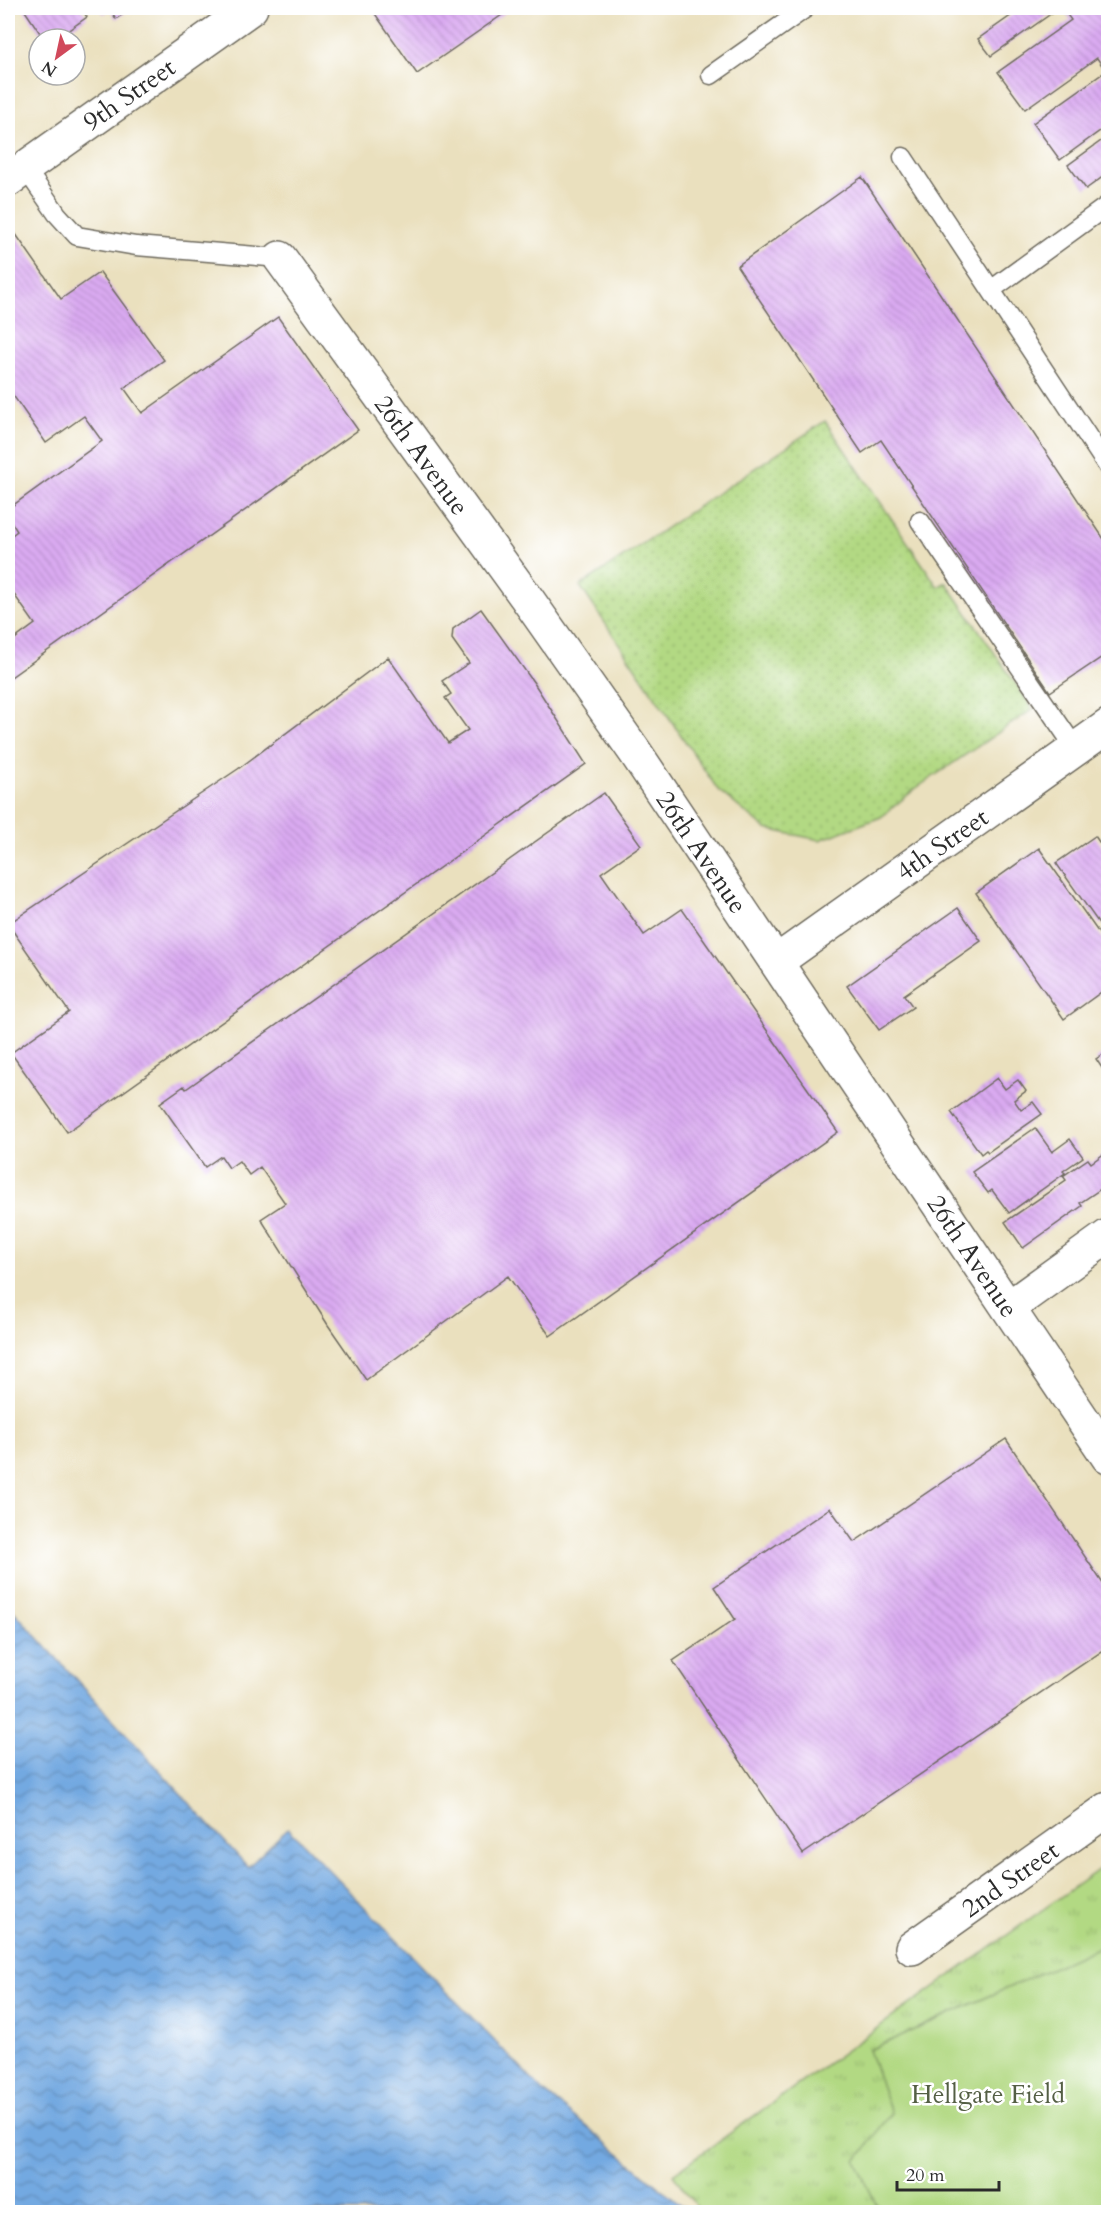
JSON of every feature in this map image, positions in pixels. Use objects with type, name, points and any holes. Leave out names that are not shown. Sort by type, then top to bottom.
[{"type":"street","name":"9th Street","points":[[16,174],[251,8]]},
{"type":"street","name":"26th Avenue","points":[[280,258],[526,597],[635,752],[1108,1457]]},
{"type":"street","name":"4th Street","points":[[776,962],[1108,726]]},
{"type":"street","points":[[1008,1308],[1108,1236]]},
{"type":"street","name":"2nd Street","points":[[912,1948],[1108,1809]]},
{"type":"lane","points":[[711,75],[806,8]]},
{"type":"lane","points":[[903,157],[1108,466]]},
{"type":"lane","points":[[16,174],[77,236],[136,246],[280,258]]},
{"type":"lane","points":[[991,290],[1108,205]]},
{"type":"lane","points":[[920,521],[1076,749]]},
{"type":"green space","points":[[825,421],[938,587],[946,582],[1033,709],[915,789],[881,817],[820,840],[766,829],[718,790],[580,586]]},
{"type":"green space","name":"Hellgate Field","points":[[1108,1863],[1108,2212],[700,2212],[673,2174]]},
{"type":"green space","name":"Hellgate Field","points":[[1108,1943],[1108,2212],[885,2212],[876,2204],[856,2161],[891,2113],[869,2050]]},
{"type":"water","points":[[8,1605],[248,1867],[288,1828],[544,2092],[690,2212],[8,2212]]},
{"type":"building","points":[[23,8],[81,8],[87,17],[73,27],[36,27]]},
{"type":"building","points":[[99,8],[132,8],[116,19],[110,9],[104,14]]},
{"type":"building","points":[[371,8],[512,8],[417,74]]},
{"type":"building","points":[[1022,8],[1059,8],[991,56],[978,39]]},
{"type":"building","points":[[1062,8],[1108,8],[1108,125],[1060,160],[1033,123],[1106,71],[1097,58],[1025,109],[998,72],[1071,20]]},
{"type":"building","points":[[1108,136],[1108,173],[1086,189],[1068,165]]},
{"type":"building","points":[[862,177],[1108,545],[1108,653],[1050,692],[881,440],[862,453],[737,266]]},
{"type":"building","points":[[15,233],[61,299],[100,272],[164,360],[124,388],[142,413],[278,317],[358,430],[8,679],[8,644],[35,624],[8,586],[8,538],[17,531],[8,517],[8,509],[102,441],[84,416],[46,443],[8,388],[8,238]]},
{"type":"building","points":[[481,609],[534,683],[586,764],[67,1132],[11,1053],[69,1012],[8,924],[238,769],[388,657],[448,743],[468,730],[445,698],[451,694],[442,681],[469,663],[452,639],[453,629]]},
{"type":"building","points":[[604,793],[641,845],[601,873],[644,935],[682,909],[838,1132],[550,1336],[508,1276],[366,1380],[261,1219],[285,1203],[260,1167],[249,1175],[239,1161],[229,1168],[221,1156],[205,1167],[160,1103],[184,1086],[186,1089]]},
{"type":"building","points":[[1095,836],[1108,855],[1108,918],[1100,925],[1056,863]]},
{"type":"building","points":[[1039,848],[1108,946],[1108,987],[1064,1019],[976,893]]},
{"type":"building","points":[[958,908],[981,941],[904,995],[913,1007],[879,1030],[847,986]]},
{"type":"building","points":[[1108,1051],[1108,1077],[1096,1059]]},
{"type":"building","points":[[997,1078],[1005,1089],[1018,1080],[1026,1091],[1014,1100],[1021,1110],[1033,1102],[1042,1114],[988,1152],[986,1150],[981,1154],[951,1112]]},
{"type":"building","points":[[1035,1128],[1052,1152],[1070,1139],[1083,1157],[1063,1171],[1065,1173],[1009,1213],[992,1190],[988,1193],[972,1172]]},
{"type":"building","points":[[1108,1151],[1108,1184],[1080,1203],[1082,1206],[1023,1248],[1005,1222],[1066,1180],[1063,1176],[1088,1159],[1091,1163]]},
{"type":"building","points":[[1006,1439],[1108,1591],[1108,1647],[803,1854],[673,1661],[735,1619],[714,1587],[830,1508],[854,1542]]}]
